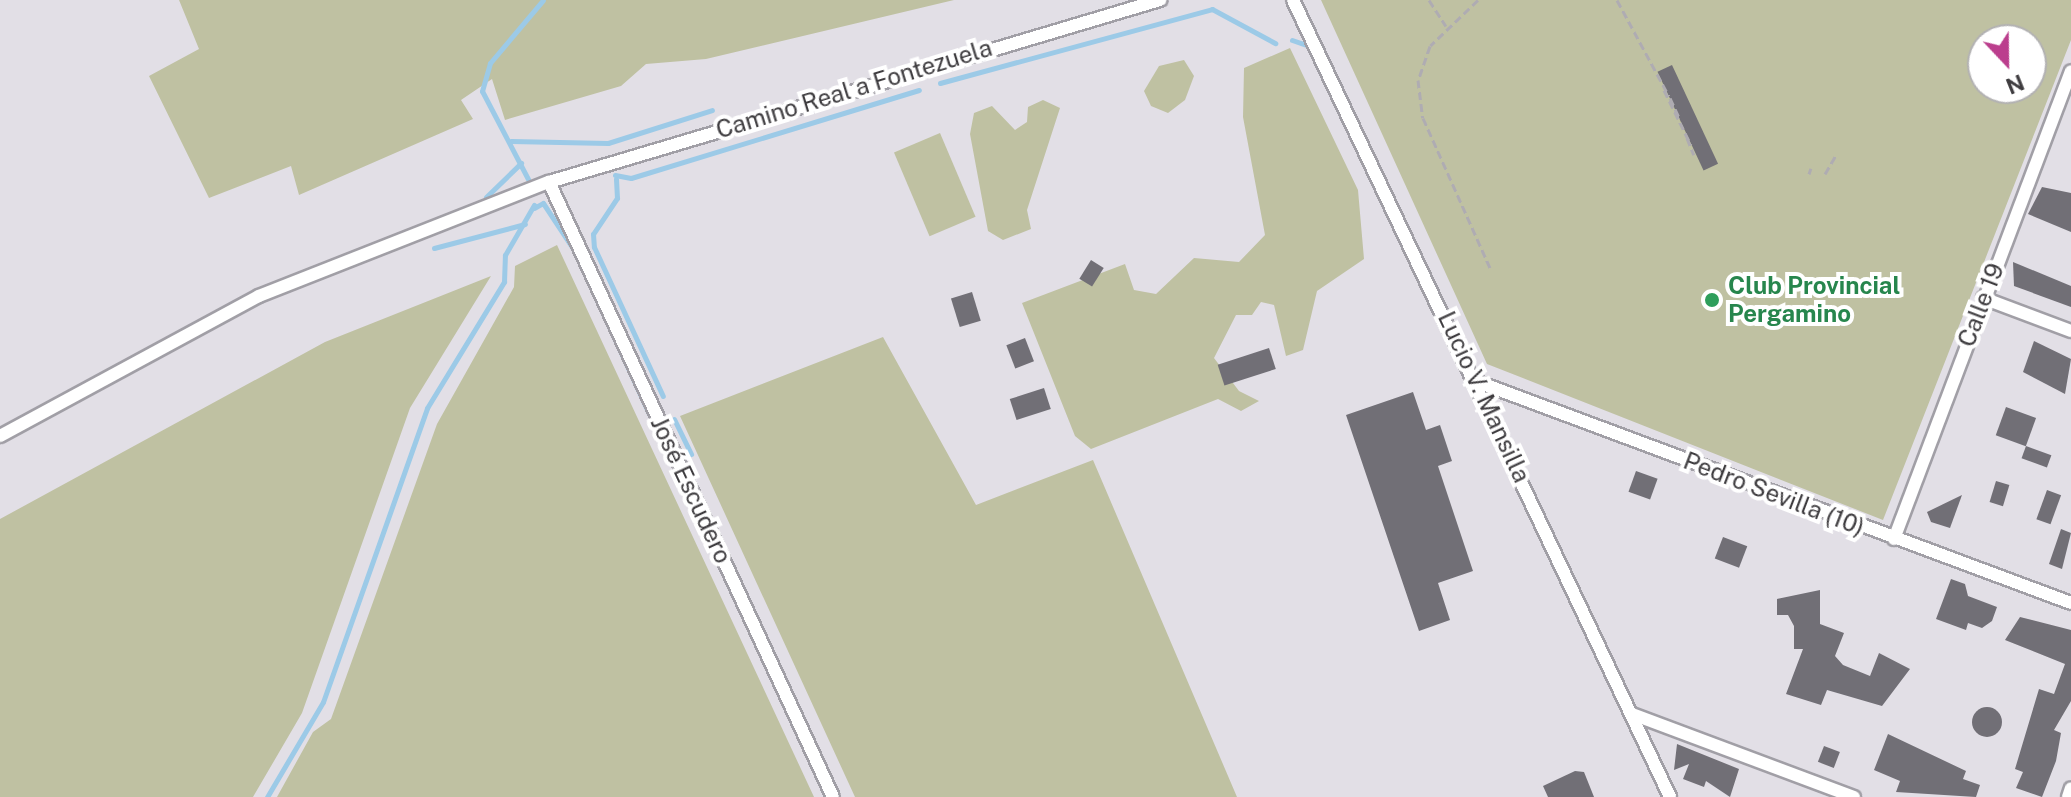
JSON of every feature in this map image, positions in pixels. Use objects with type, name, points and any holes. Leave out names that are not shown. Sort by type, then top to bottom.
[{"type":"street","name":"Camino Real a Fontezuela","points":[[0,436],[259,296],[549,182],[1160,0]]},
{"type":"street","name":"Lucio V. Mansilla","points":[[1293,0],[1478,382],[1670,797]]},
{"type":"street","name":"Calle 19","points":[[1894,539],[2071,71]]},
{"type":"street","name":"José Escudero","points":[[549,182],[833,797]]},
{"type":"street","points":[[1983,298],[2071,331]]},
{"type":"street","name":"Pedro Sevilla (10)","points":[[1478,382],[2071,603]]},
{"type":"street","points":[[1632,714],[1854,797]]},
{"type":"street","points":[[2068,797],[2071,788]]},
{"type":"path","points":[[1429,0],[1446,26]]},
{"type":"path","points":[[1478,0],[1446,26],[1418,80],[1423,118],[1490,268]]},
{"type":"path","points":[[1617,0],[1692,146],[1690,157],[1687,138]]},
{"type":"path","points":[[1664,90],[1671,108],[1679,117]]},
{"type":"path","points":[[1825,174],[1836,155]]},
{"type":"path","points":[[1809,174],[1811,168]]},
{"type":"green space","points":[[179,0],[954,0],[706,59],[646,64],[621,86],[505,120],[492,79],[461,100],[473,119],[299,195],[291,166],[209,198],[149,76],[199,49]]},
{"type":"green space","name":"Club Provincial Pergamino","points":[[1321,0],[2071,0],[2071,40],[2047,101],[2047,24],[1967,24],[1967,104],[2046,104],[1883,520],[1487,364]]},
{"type":"green space","points":[[1290,48],[1358,190],[1364,259],[1317,291],[1303,350],[1286,356],[1274,305],[1261,302],[1252,315],[1236,315],[1214,358],[1239,391],[1259,401],[1241,411],[1218,399],[1091,449],[1075,436],[1022,303],[1125,264],[1134,290],[1156,294],[1194,258],[1239,262],[1265,235],[1243,117],[1244,68]]},
{"type":"green space","points":[[1184,60],[1194,76],[1185,100],[1168,113],[1151,106],[1144,91],[1159,66]]},
{"type":"green space","points":[[1043,100],[1060,108],[1027,210],[1031,229],[1003,240],[988,231],[970,134],[974,113],[992,106],[1015,130],[1027,122],[1028,107]]},
{"type":"green space","points":[[940,133],[976,217],[930,236],[894,153]]},
{"type":"green space","points":[[557,245],[814,797],[277,797],[313,732],[331,719],[437,424],[514,287],[515,266]]},
{"type":"green space","points":[[491,276],[410,408],[302,713],[253,797],[0,797],[0,519],[325,342]]},
{"type":"green space","points":[[883,337],[976,505],[1093,460],[1237,797],[855,797],[680,416]]},
{"type":"building","points":[[1672,65],[1718,164],[1704,171],[1657,72]]},
{"type":"building","points":[[2042,187],[2071,193],[2071,232],[2028,214]]},
{"type":"building","points":[[1091,260],[1104,268],[1092,287],[1079,279]]},
{"type":"building","points":[[2013,262],[2071,286],[2071,307],[2014,286]]},
{"type":"building","points":[[972,292],[981,321],[960,327],[951,298]]},
{"type":"building","points":[[1025,338],[1034,361],[1015,369],[1006,345]]},
{"type":"building","points":[[2034,341],[2071,359],[2065,394],[2023,372]]},
{"type":"building","points":[[1269,348],[1276,369],[1224,386],[1218,365]]},
{"type":"building","points":[[1044,388],[1051,409],[1017,420],[1010,399]]},
{"type":"building","points":[[1413,392],[1426,430],[1440,425],[1452,461],[1438,466],[1473,571],[1438,583],[1450,620],[1419,631],[1346,415]]},
{"type":"building","points":[[2006,407],[2036,418],[2026,446],[1996,435]]},
{"type":"building","points":[[2026,446],[2051,455],[2047,467],[2022,458]]},
{"type":"building","points":[[1636,471],[1658,479],[1650,500],[1628,492]]},
{"type":"building","points":[[1996,481],[2009,485],[2003,506],[1990,502]]},
{"type":"building","points":[[2047,490],[2061,495],[2050,524],[2036,519]]},
{"type":"building","points":[[1962,495],[1950,528],[1931,522],[1927,512]]},
{"type":"building","points":[[2061,529],[2071,533],[2062,569],[2049,564]]},
{"type":"building","points":[[1723,537],[1747,546],[1739,568],[1715,558]]},
{"type":"building","points":[[1951,579],[1965,584],[1968,596],[1997,607],[1992,621],[1982,628],[1968,623],[1966,630],[1936,619]]},
{"type":"building","points":[[1820,590],[1820,624],[1844,633],[1835,656],[1843,665],[1870,676],[1879,653],[1910,669],[1882,706],[1827,690],[1821,705],[1786,694],[1803,649],[1794,649],[1794,626],[1788,615],[1777,615],[1777,599]]},
{"type":"building","points":[[2020,617],[2071,630],[2071,701],[2054,730],[2061,733],[2056,761],[2042,797],[2016,788],[2023,772],[2015,769],[2039,689],[2054,694],[2065,664],[2005,640]]},
{"type":"building","points":[[1987,707],[1993,708],[2001,716],[2001,728],[1993,736],[1987,737],[1981,736],[1973,728],[1972,722],[1973,716],[1981,708]]},
{"type":"building","points":[[1888,734],[1966,771],[1963,779],[1980,785],[1976,797],[1896,792],[1900,781],[1874,770]]},
{"type":"building","points":[[1677,744],[1739,769],[1730,797],[1706,781],[1704,787],[1683,779],[1689,764],[1674,770]]},
{"type":"building","points":[[1824,746],[1840,752],[1834,768],[1818,762]]},
{"type":"building","points":[[1575,771],[1584,772],[1594,797],[1548,797],[1543,786]]},
{"type":"waterway","points":[[528,179],[482,91],[490,63],[543,0]]},
{"type":"waterway","points":[[940,83],[1212,9],[1275,43]]},
{"type":"waterway","points":[[1292,40],[1309,46]]},
{"type":"waterway","points":[[615,175],[631,178],[919,90]]},
{"type":"waterway","points":[[511,141],[608,143],[712,110]]},
{"type":"waterway","points":[[486,197],[521,163]]},
{"type":"waterway","points":[[616,179],[617,198],[593,234],[594,247],[663,396]]},
{"type":"waterway","points":[[534,208],[543,203],[574,250],[649,414]]},
{"type":"waterway","points":[[267,797],[323,702],[427,408],[504,282],[505,255],[534,205]]},
{"type":"waterway","points":[[434,248],[525,224]]},
{"type":"waterway","points":[[674,419],[691,454]]},
{"type":"place","name":"Club Provincial Pergamino","points":[[1712,300]]}]
